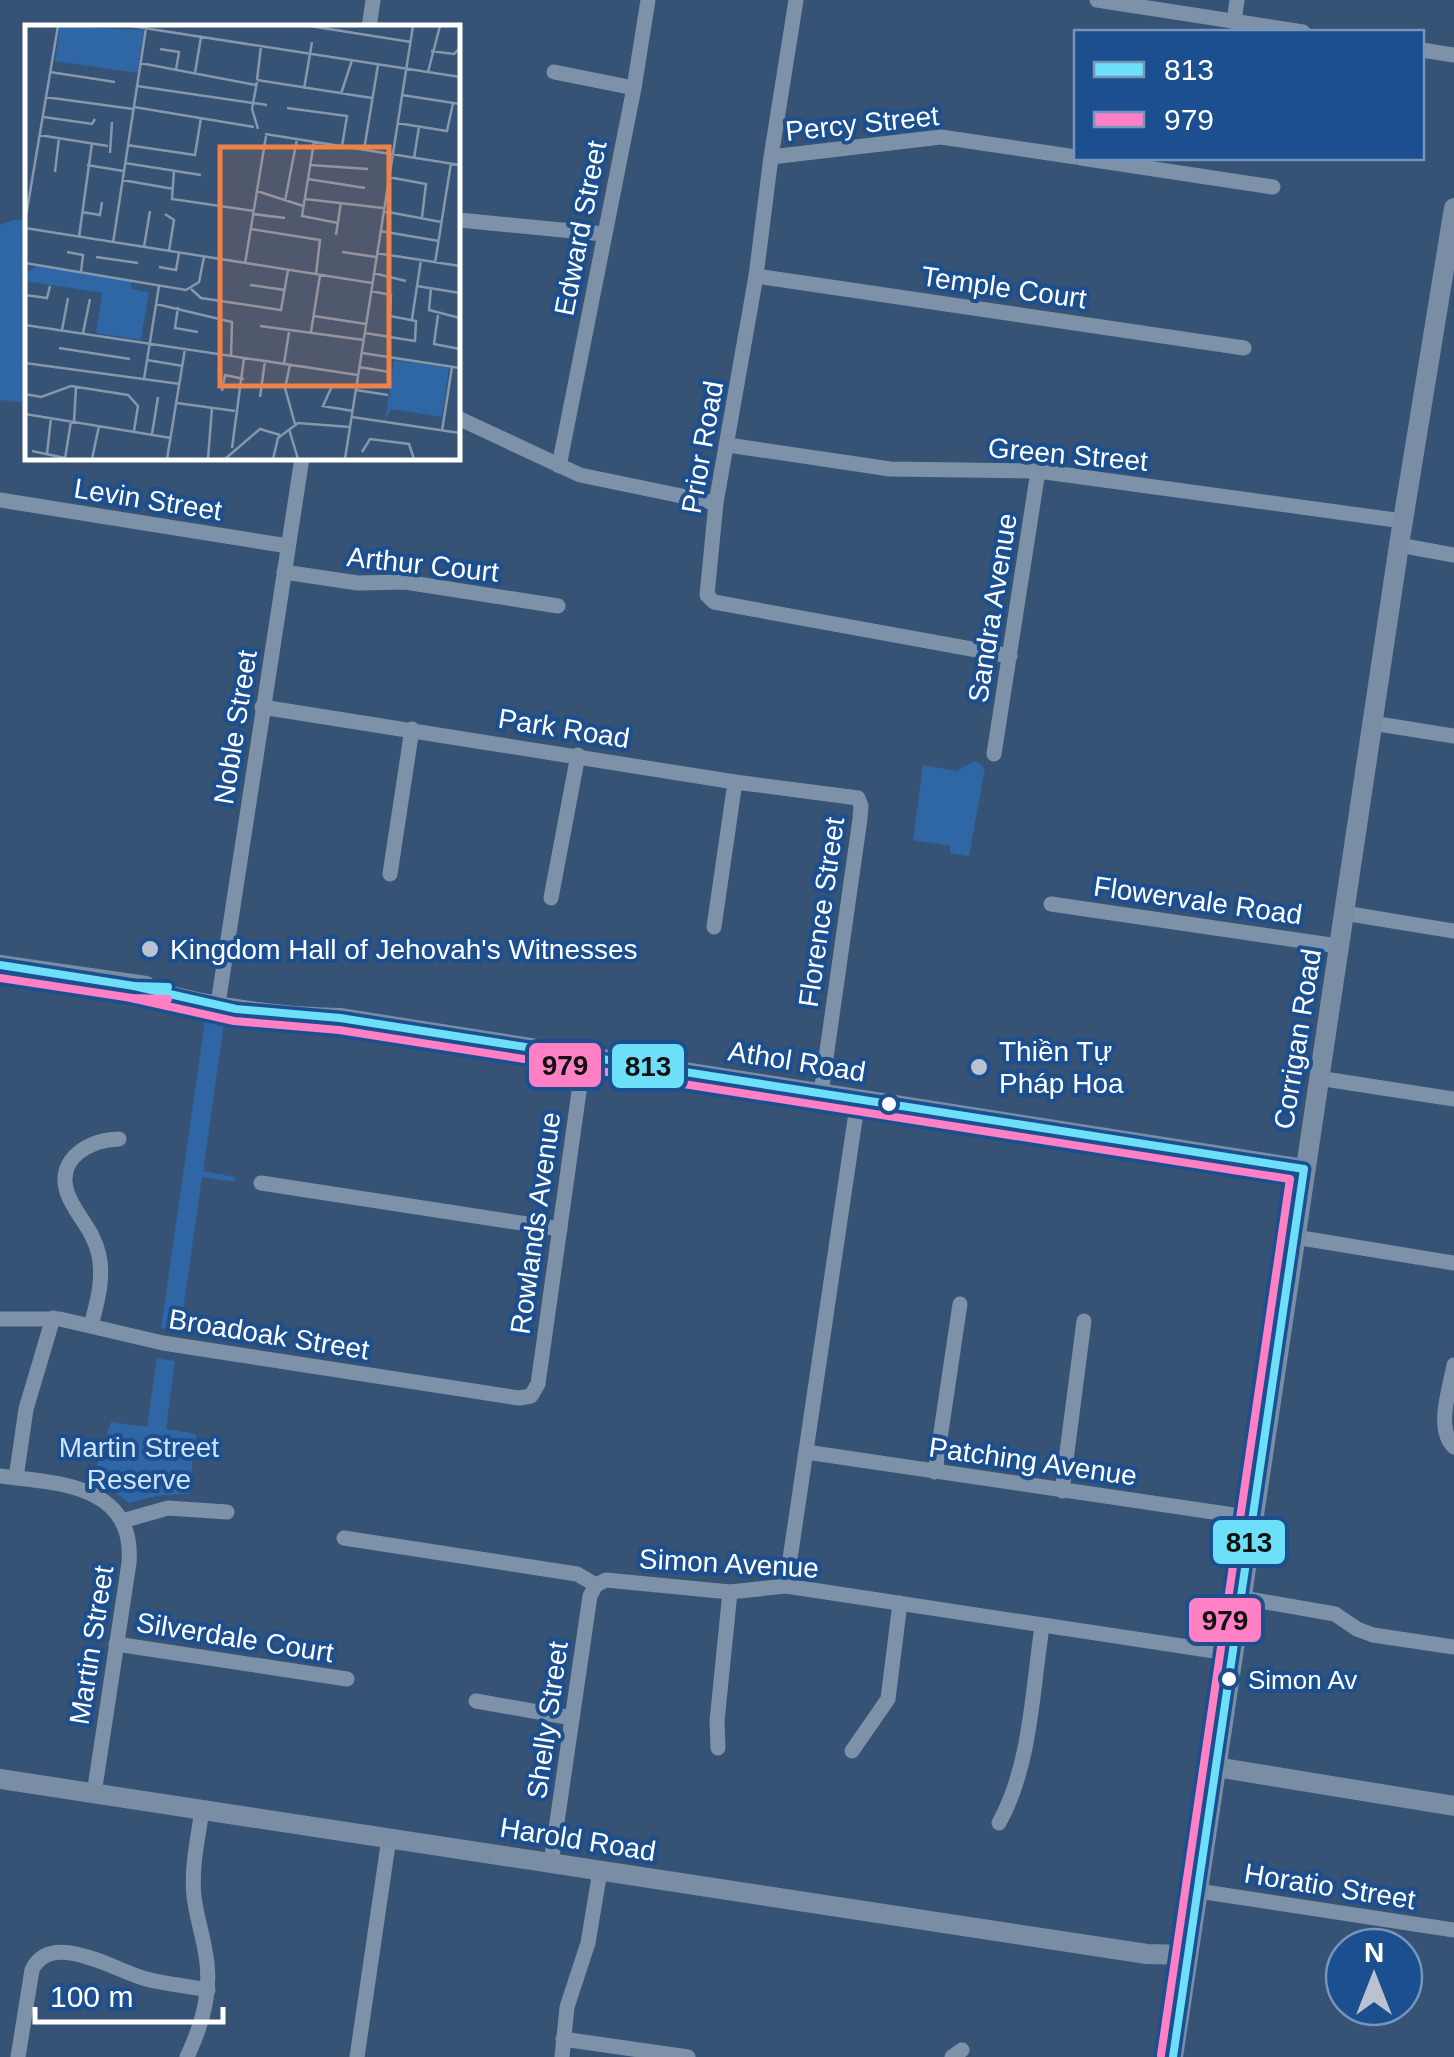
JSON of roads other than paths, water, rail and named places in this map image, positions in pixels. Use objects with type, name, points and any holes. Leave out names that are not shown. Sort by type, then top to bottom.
[{"type":"main road","name":"Corrigan Road","points":[[1173,2057],[1304,1169],[1399,545],[1450,254],[1454,208]]},
{"type":"main road","name":"Athol Road","points":[[0,965],[134,986],[172,997],[219,999],[292,1016],[340,1018],[1304,1169]]},
{"type":"main road","points":[[1216,1768],[1454,1806]]},
{"type":"main road","name":"Harold Road","points":[[0,1779],[1188,1960]]},
{"type":"street","points":[[369,25],[373,0]]},
{"type":"street","name":"Edward Street","points":[[559,466],[648,0]]},
{"type":"street","name":"Prior Road","points":[[796,0],[756,276],[716,503],[706,595],[714,602],[1010,656]]},
{"type":"street","points":[[1097,0],[1290,30]]},
{"type":"street","points":[[1234,22],[1238,0]]},
{"type":"street","points":[[1182,30],[1186,14]]},
{"type":"street","points":[[1424,50],[1454,55]]},
{"type":"street","points":[[554,72],[634,88]]},
{"type":"street","name":"Percy Street","points":[[771,158],[940,137],[1074,156]]},
{"type":"street","name":"Percy Street","points":[[1118,160],[1157,163],[1274,186]]},
{"type":"street","points":[[460,220],[604,234]]},
{"type":"street","name":"Temple Court","points":[[756,276],[1244,348]]},
{"type":"street","points":[[460,419],[559,466],[604,481],[716,503]]},
{"type":"street","name":"Green Street","points":[[728,445],[890,469],[1038,470],[1403,521]]},
{"type":"street","name":"Noble Street","points":[[219,999],[302,460]]},
{"type":"street","name":"Sandra Avenue","points":[[994,754],[1038,470]]},
{"type":"street","name":"Levin Street","points":[[0,500],[288,546]]},
{"type":"street","points":[[1399,545],[1454,555]]},
{"type":"street","name":"Arthur Court","points":[[284,572],[358,583],[405,582],[558,606]]},
{"type":"street","name":"Park Road","points":[[262,706],[858,798]]},
{"type":"street","points":[[1372,723],[1454,736]]},
{"type":"street","points":[[390,874],[412,729]]},
{"type":"street","points":[[551,898],[578,755]]},
{"type":"street","points":[[714,926],[735,782]]},
{"type":"street","name":"Florence Street","points":[[821,1093],[860,819],[858,798]]},
{"type":"street","name":"Flowervale Road","points":[[1051,904],[1338,946]]},
{"type":"street","points":[[1344,913],[1454,931]]},
{"type":"street","name":"Rowlands Avenue","points":[[532,1396],[538,1384],[584,1056]]},
{"type":"street","points":[[1318,1078],[1454,1099]]},
{"type":"street","points":[[786,1586],[858,1098]]},
{"type":"street","points":[[91,1326],[101,1282],[100,1258],[86,1220],[70,1198],[66,1176],[68,1163],[79,1150],[100,1141],[119,1139]]},
{"type":"street","points":[[261,1183],[560,1229]]},
{"type":"street","points":[[1295,1238],[1454,1263]]},
{"type":"street","points":[[935,1472],[960,1304]]},
{"type":"street","points":[[52,1318],[8,1477],[87,1490],[104,1500],[122,1521],[176,1507],[227,1512]]},
{"type":"street","name":"Broadoak Street","points":[[0,1319],[52,1318],[179,1346],[519,1398],[532,1396]]},
{"type":"street","points":[[1062,1491],[1084,1321]]},
{"type":"street","points":[[1454,1365],[1445,1430],[1454,1447]]},
{"type":"street","name":"Patching Avenue","points":[[806,1452],[1254,1518]]},
{"type":"street","name":"Martin Street","points":[[94,1794],[130,1554],[122,1521]]},
{"type":"street","name":"Simon Avenue","points":[[344,1538],[577,1574],[596,1585],[606,1580],[730,1592],[786,1586],[1234,1654]]},
{"type":"street","name":"Shelly Street","points":[[551,1863],[590,1596],[596,1585]]},
{"type":"street","points":[[718,1748],[717,1721],[730,1592]]},
{"type":"street","points":[[1243,1598],[1335,1614],[1357,1630],[1374,1635],[1454,1647]]},
{"type":"street","points":[[852,1751],[888,1699],[900,1603]]},
{"type":"street","points":[[999,1823],[1017,1785],[1024,1756],[1042,1627]]},
{"type":"street","name":"Silverdale Court","points":[[116,1644],[347,1680]]},
{"type":"street","points":[[476,1701],[572,1718]]},
{"type":"street","points":[[187,2057],[208,1990],[193,1879],[202,1810]]},
{"type":"street","points":[[356,2057],[389,1838]]},
{"type":"street","points":[[562,2057],[570,1994],[588,1943],[600,1871]]},
{"type":"street","name":"Horatio Street","points":[[1198,1892],[1454,1930]]},
{"type":"street","points":[[18,2057],[32,1970],[42,1955],[59,1952],[81,1956],[146,1979],[208,1990]]},
{"type":"street","points":[[563,2038],[688,2057]]},
{"type":"place","name":"Kingdom Hall of Jehovah's Witnesses","points":[[150,949]]},
{"type":"place","name":"Thiền Tự Pháp Hoa","points":[[979,1067]]},
{"type":"place","name":"Simon Av","points":[[1229,1679]]},
{"type":"park label","name":"Martin Street Reserve","points":[[139,1463]]}]
